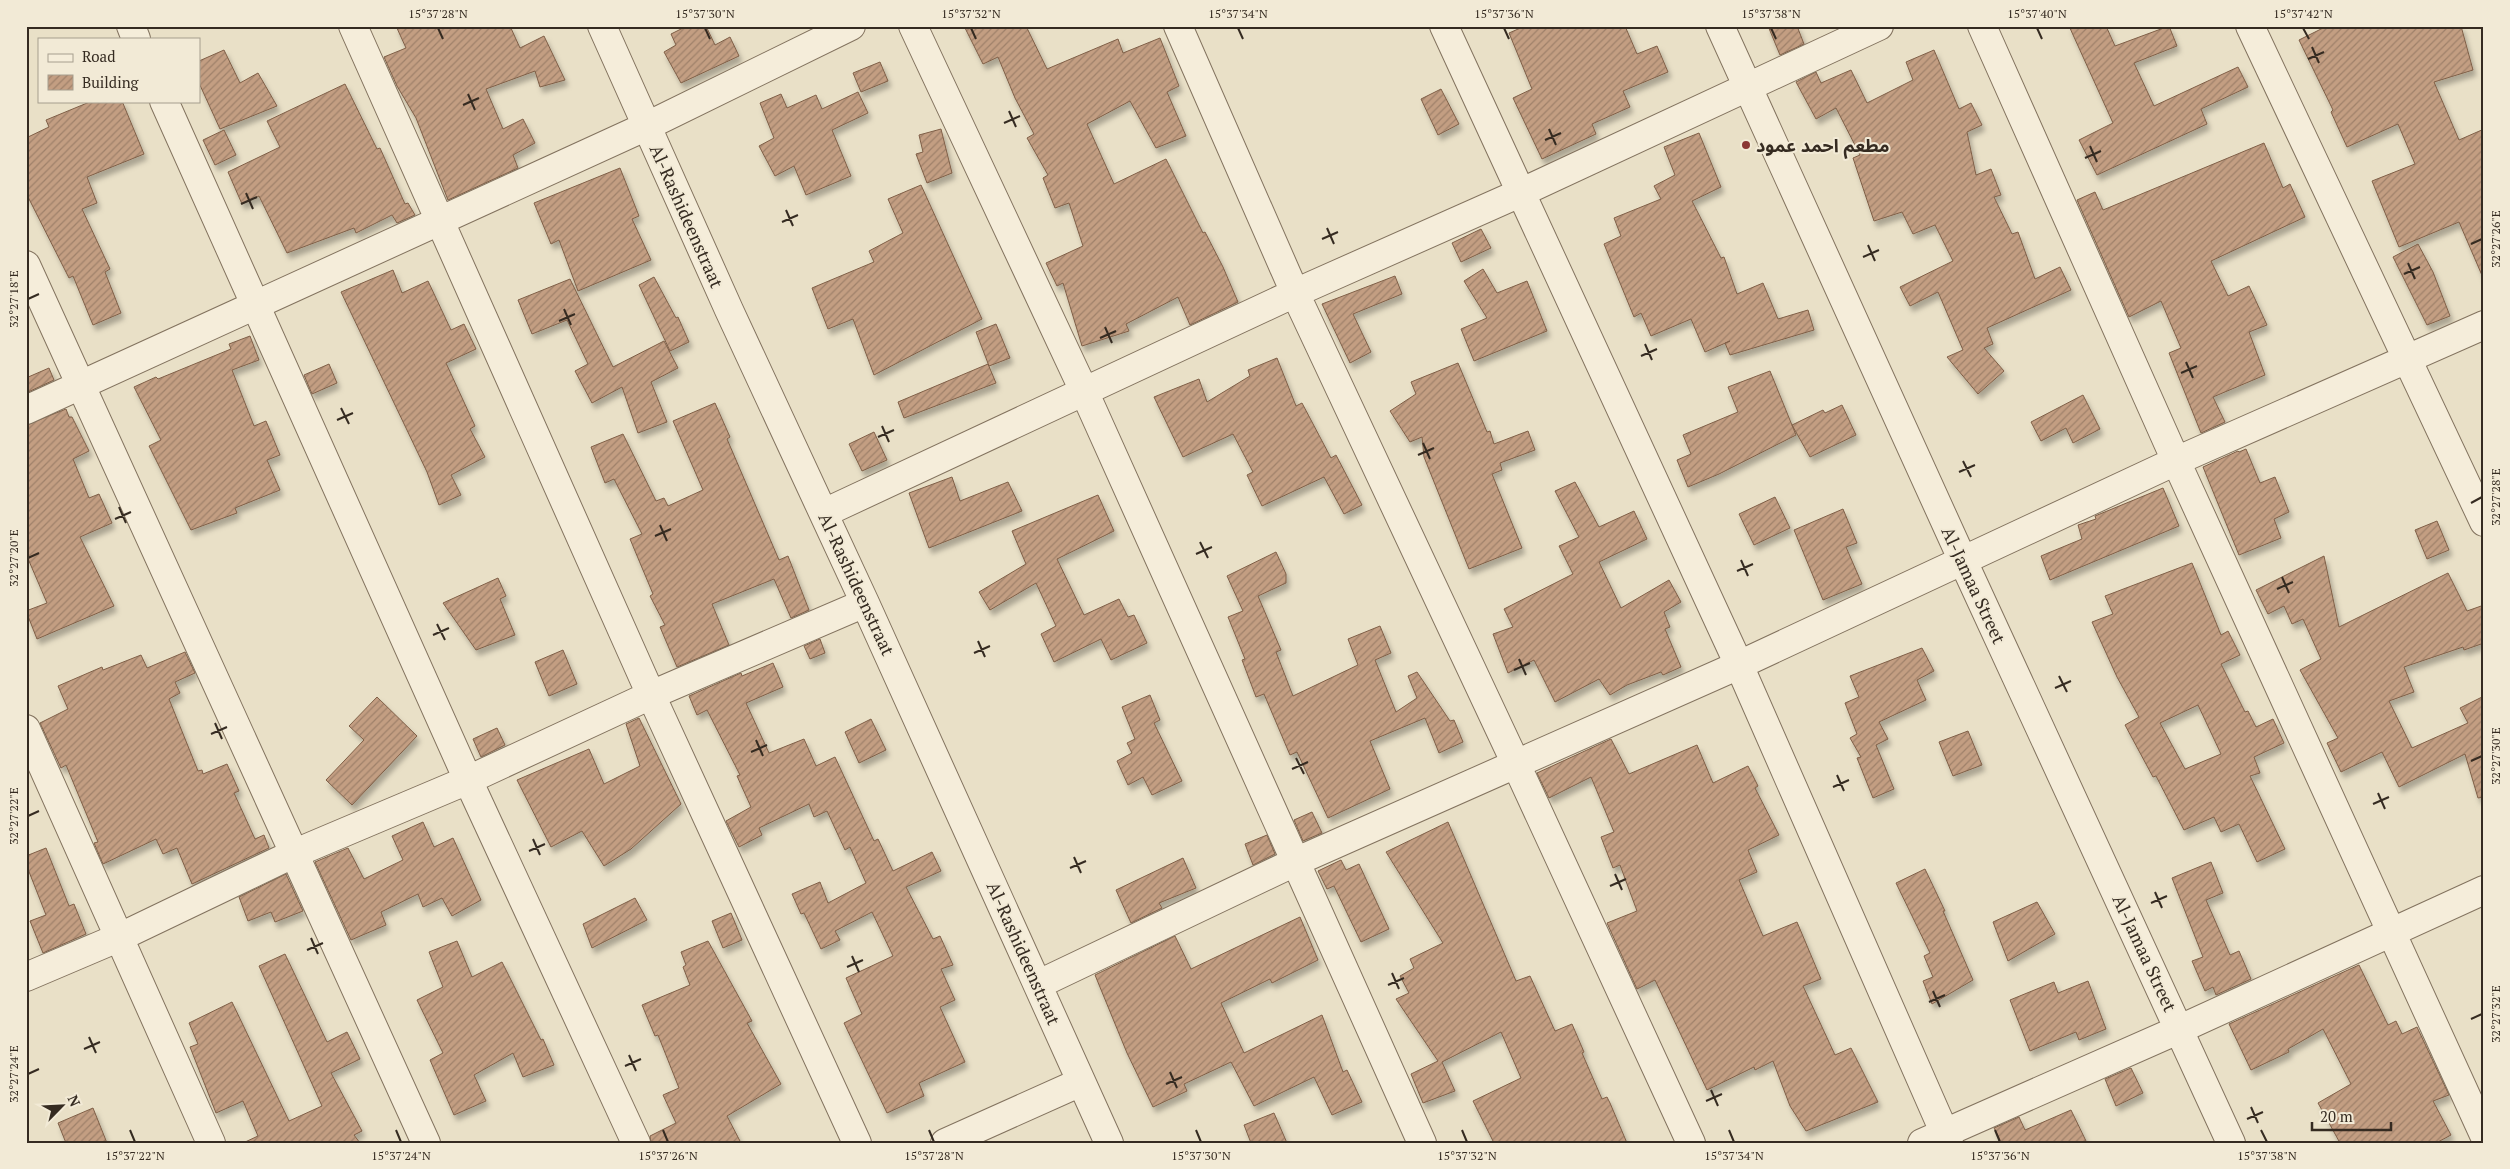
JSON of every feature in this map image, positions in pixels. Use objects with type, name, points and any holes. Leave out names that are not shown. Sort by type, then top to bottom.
[{"type":"street","points":[[131,26],[136,38]]},
{"type":"street","points":[[353,26],[651,695],[858,1143]]},
{"type":"street","name":"Al-Rashideenstraat","points":[[602,26],[729,310],[824,513],[1038,984],[1108,1143]]},
{"type":"street","points":[[26,410],[82,386],[253,305],[439,222],[646,126],[851,26]]},
{"type":"street","points":[[913,26],[1084,391],[1422,1143]]},
{"type":"street","points":[[1178,26],[1294,293],[1516,764],[1691,1143]]},
{"type":"street","points":[[1444,26],[1739,664],[1938,1139],[2484,890]]},
{"type":"street","name":"Al-Jamaa Street","points":[[1720,26],[1963,561],[2231,1143]]},
{"type":"street","points":[[824,513],[1294,293],[1520,193],[1879,26]]},
{"type":"street","points":[[1982,26],[2176,461],[2484,1135]]},
{"type":"street","points":[[2250,26],[2484,522]]},
{"type":"street","points":[[164,102],[253,305],[468,780],[636,1143]]},
{"type":"street","points":[[26,265],[426,1143]]},
{"type":"street","points":[[1038,984],[1295,862],[1739,664],[2176,461],[2484,325]]},
{"type":"street","points":[[26,977],[120,936],[294,854],[468,780],[651,695],[865,603]]},
{"type":"street","points":[[26,729],[212,1143]]},
{"type":"street","points":[[945,1143],[1081,1082]]},
{"type":"building","points":[[396,26],[510,26],[520,48],[544,36],[565,80],[540,87],[535,71],[486,89],[503,129],[523,119],[535,143],[513,155],[518,168],[448,200],[416,118],[397,86],[384,57],[406,48]]},
{"type":"building","points":[[687,26],[706,26],[715,45],[730,37],[739,56],[681,83],[664,52],[676,45],[671,34]]},
{"type":"building","points":[[964,26],[1026,26],[1047,69],[1118,39],[1123,53],[1160,38],[1179,86],[1167,92],[1186,136],[1156,148],[1130,101],[1087,124],[1114,184],[1166,159],[1203,233],[1205,232],[1223,267],[1238,302],[1190,325],[1178,297],[1126,324],[1129,331],[1082,346],[1063,283],[1057,286],[1046,263],[1083,246],[1069,203],[1055,208],[1043,178],[1048,175],[1027,138],[1034,134],[1015,98],[998,57],[983,64]]},
{"type":"building","points":[[1525,26],[1625,26],[1637,54],[1657,46],[1668,72],[1623,91],[1630,107],[1592,124],[1596,134],[1542,159],[1513,98],[1532,89],[1509,33]]},
{"type":"building","points":[[1768,26],[1797,26],[1804,44],[1780,55]]},
{"type":"building","points":[[2069,26],[2106,26],[2115,46],[2169,26],[2177,46],[2134,63],[2154,106],[2238,67],[2248,87],[2201,109],[2207,124],[2097,175],[2079,140],[2113,123]]},
{"type":"building","points":[[2327,26],[2461,26],[2473,70],[2434,82],[2459,140],[2484,129],[2484,280],[2459,222],[2399,247],[2372,181],[2415,164],[2398,124],[2347,147],[2331,112],[2333,110],[2299,40]]},
{"type":"building","points":[[224,50],[240,83],[258,73],[277,106],[220,129],[200,85],[200,61]]},
{"type":"building","points":[[1934,50],[1959,109],[1971,103],[1982,125],[1967,132],[1976,175],[1991,169],[2001,195],[1994,197],[2012,234],[2018,232],[2035,279],[2060,267],[2071,290],[1987,328],[1993,344],[1984,348],[2004,371],[1978,394],[1947,357],[1963,350],[1938,292],[1910,306],[1900,287],[1953,261],[1935,225],[1913,234],[1902,212],[1874,221],[1853,158],[1860,155],[1836,108],[1816,119],[1796,82],[1816,72],[1821,83],[1851,70],[1867,103],[1913,80],[1906,62]]},
{"type":"building","points":[[880,62],[888,81],[861,92],[853,73]]},
{"type":"building","points":[[345,84],[377,149],[380,148],[405,204],[408,203],[415,215],[397,223],[392,215],[356,233],[354,228],[287,253],[259,196],[242,204],[228,172],[280,147],[267,121]]},
{"type":"building","points":[[1441,89],[1459,124],[1438,135],[1421,99]]},
{"type":"building","points":[[858,92],[868,113],[832,130],[851,176],[806,195],[794,166],[775,176],[759,146],[774,138],[760,103],[781,94],[787,108],[816,95],[822,109]]},
{"type":"building","points":[[90,102],[122,102],[144,154],[87,177],[97,203],[82,209],[110,269],[105,272],[121,313],[93,325],[73,276],[69,278],[26,193],[26,138],[49,127],[46,120]]},
{"type":"building","points":[[941,129],[952,173],[927,183],[916,154],[923,152],[919,135]]},
{"type":"building","points":[[224,130],[236,155],[215,165],[203,140]]},
{"type":"building","points":[[1699,133],[1721,187],[1692,201],[1721,258],[1724,257],[1737,294],[1763,283],[1778,319],[1808,310],[1814,330],[1730,355],[1725,343],[1705,352],[1691,319],[1651,336],[1641,313],[1634,317],[1604,244],[1621,236],[1614,218],[1661,199],[1654,186],[1675,175],[1664,147]]},
{"type":"building","points":[[2264,143],[2283,188],[2290,184],[2305,217],[2211,261],[2228,296],[2249,286],[2267,325],[2249,332],[2265,375],[2213,397],[2225,422],[2201,433],[2169,353],[2181,348],[2161,301],[2129,317],[2077,200],[2095,192],[2103,210]]},
{"type":"building","points":[[620,168],[639,216],[632,219],[651,260],[578,291],[559,240],[551,244],[534,203]]},
{"type":"building","points":[[921,185],[982,319],[874,375],[853,319],[828,329],[812,288],[874,262],[869,251],[903,233],[888,199]]},
{"type":"building","points":[[1481,229],[1491,248],[1461,262],[1452,243]]},
{"type":"building","points":[[2418,244],[2433,272],[2450,316],[2427,325],[2393,257]]},
{"type":"building","points":[[1483,269],[1497,293],[1527,281],[1547,331],[1474,361],[1461,329],[1487,318],[1464,281]]},
{"type":"building","points":[[393,270],[402,293],[428,281],[451,330],[464,324],[476,349],[446,363],[475,426],[470,429],[485,457],[451,475],[461,495],[439,505],[427,472],[341,292]]},
{"type":"building","points":[[1395,276],[1402,294],[1353,314],[1371,352],[1350,363],[1322,304]]},
{"type":"building","points":[[654,277],[676,318],[678,317],[689,342],[670,351],[639,285]]},
{"type":"building","points":[[570,279],[613,367],[664,341],[678,368],[651,382],[667,422],[638,433],[622,387],[592,403],[575,371],[588,364],[567,320],[532,334],[518,300]]},
{"type":"building","points":[[996,324],[1010,358],[989,366],[976,332]]},
{"type":"building","points":[[250,336],[259,360],[232,370],[254,426],[266,421],[280,455],[267,460],[280,490],[235,508],[237,513],[191,530],[149,446],[161,440],[134,387],[231,349],[229,344]]},
{"type":"building","points":[[1277,358],[1296,406],[1302,403],[1331,458],[1336,455],[1362,505],[1344,514],[1324,477],[1262,506],[1247,475],[1253,472],[1233,434],[1183,457],[1154,397],[1199,379],[1207,402],[1250,376],[1248,370]]},
{"type":"building","points":[[1458,363],[1487,432],[1490,431],[1494,444],[1528,431],[1535,450],[1500,463],[1502,470],[1492,474],[1522,548],[1469,569],[1424,457],[1422,437],[1410,442],[1390,411],[1416,394],[1411,382]]},
{"type":"building","points":[[329,364],[337,383],[312,394],[304,375]]},
{"type":"building","points":[[988,364],[996,383],[904,418],[898,402]]},
{"type":"building","points":[[49,368],[54,380],[26,393],[26,378]]},
{"type":"building","points":[[1770,371],[1796,435],[1719,474],[1688,487],[1677,460],[1691,454],[1683,435],[1738,412],[1728,387]]},
{"type":"building","points":[[2083,395],[2100,429],[2073,443],[2066,428],[2041,441],[2031,422]]},
{"type":"building","points":[[715,403],[730,437],[727,439],[779,560],[788,556],[809,610],[791,618],[774,579],[712,604],[729,645],[677,667],[660,627],[665,625],[650,596],[653,594],[630,539],[642,534],[614,479],[605,483],[591,447],[623,434],[656,501],[664,498],[668,506],[703,490],[673,421]]},
{"type":"building","points":[[1842,405],[1856,435],[1810,457],[1792,425],[1823,410],[1825,413]]},
{"type":"building","points":[[66,409],[89,451],[73,459],[89,498],[99,494],[112,523],[80,537],[114,606],[37,639],[26,611],[47,603],[26,554],[26,425]]},
{"type":"building","points":[[874,432],[887,460],[862,471],[849,444]]},
{"type":"building","points":[[2246,449],[2260,483],[2275,477],[2289,512],[2274,519],[2281,538],[2239,555],[2203,467]]},
{"type":"building","points":[[952,477],[960,501],[1008,482],[1022,511],[929,548],[909,493]]},
{"type":"building","points":[[1575,482],[1599,527],[1634,511],[1647,539],[1599,562],[1621,608],[1669,580],[1681,602],[1664,612],[1670,627],[1665,629],[1681,667],[1663,675],[1661,672],[1627,685],[1610,695],[1599,679],[1555,702],[1534,660],[1508,673],[1493,634],[1513,627],[1504,609],[1573,574],[1559,546],[1579,537],[1555,491]]},
{"type":"building","points":[[2163,488],[2179,526],[2050,580],[2041,556],[2082,539],[2078,525],[2096,519],[2095,516]]},
{"type":"building","points":[[1098,495],[1114,531],[1057,559],[1084,615],[1119,599],[1128,617],[1134,615],[1147,643],[1111,660],[1101,639],[1054,662],[1041,634],[1056,626],[1036,583],[990,610],[979,592],[1026,564],[1012,531]]},
{"type":"building","points":[[1775,497],[1790,528],[1754,545],[1739,514]]},
{"type":"building","points":[[1843,509],[1857,543],[1846,547],[1862,584],[1823,600],[1794,530]]},
{"type":"building","points":[[2437,521],[2449,550],[2427,559],[2415,530]]},
{"type":"building","points":[[1276,552],[1286,574],[1286,583],[1258,596],[1281,650],[1276,652],[1293,696],[1358,665],[1348,639],[1380,626],[1391,653],[1375,660],[1396,712],[1417,698],[1408,676],[1417,672],[1450,721],[1454,720],[1463,742],[1439,753],[1425,718],[1370,741],[1390,789],[1328,818],[1297,752],[1290,755],[1264,694],[1256,697],[1242,660],[1245,659],[1228,617],[1243,611],[1227,576]]},
{"type":"building","points":[[2324,556],[2339,627],[2448,573],[2467,611],[2484,605],[2484,643],[2464,650],[2463,647],[2404,667],[2414,692],[2389,701],[2412,748],[2468,723],[2460,708],[2484,696],[2484,797],[2478,798],[2465,754],[2399,787],[2382,752],[2341,772],[2327,743],[2338,738],[2300,670],[2321,659],[2303,619],[2292,624],[2284,606],[2268,614],[2256,590]]},
{"type":"building","points":[[2192,563],[2221,635],[2228,631],[2240,655],[2221,664],[2245,712],[2248,711],[2256,727],[2273,719],[2284,743],[2254,757],[2260,773],[2250,776],[2285,849],[2257,862],[2239,824],[2221,832],[2214,817],[2184,830],[2156,776],[2153,777],[2125,725],[2139,717],[2117,677],[2092,622],[2113,614],[2105,596]],"holes":[[[2198,705],[2221,754],[2185,769],[2160,723]]]},
{"type":"building","points":[[498,578],[506,596],[500,599],[515,635],[476,650],[443,603]]},
{"type":"building","points":[[820,639],[825,653],[810,659],[804,646]]},
{"type":"building","points":[[1922,648],[1934,671],[1917,680],[1926,700],[1879,722],[1888,739],[1876,745],[1894,789],[1873,798],[1857,758],[1861,757],[1850,738],[1857,734],[1845,703],[1859,697],[1850,676]]},
{"type":"building","points":[[563,650],[577,684],[549,696],[535,662]]},
{"type":"building","points":[[185,652],[195,673],[175,682],[180,693],[169,699],[198,771],[202,770],[203,774],[227,764],[239,791],[234,793],[255,839],[264,835],[269,848],[192,884],[177,848],[163,854],[156,839],[103,864],[94,843],[98,842],[66,765],[61,768],[40,723],[68,709],[58,686],[102,667],[103,670],[141,655],[147,668]]},
{"type":"building","points":[[773,663],[783,687],[746,703],[769,753],[804,739],[816,766],[835,757],[874,841],[878,839],[893,871],[932,852],[941,871],[906,887],[933,939],[940,936],[953,965],[941,969],[955,1000],[940,1007],[965,1062],[919,1083],[924,1096],[887,1113],[844,1023],[862,1014],[846,978],[893,956],[872,912],[835,931],[840,940],[821,949],[804,913],[801,914],[792,894],[820,882],[828,903],[866,883],[850,847],[845,850],[827,811],[814,817],[809,804],[759,828],[762,835],[739,847],[726,821],[751,807],[737,776],[740,775],[707,710],[697,715],[689,696],[741,673],[742,676]]},
{"type":"building","points":[[1150,695],[1160,720],[1154,723],[1182,781],[1152,795],[1143,777],[1128,785],[1117,761],[1132,753],[1127,743],[1135,739],[1122,707]]},
{"type":"building","points":[[377,697],[417,736],[352,805],[326,780],[364,740],[349,726]]},
{"type":"building","points":[[639,718],[681,804],[631,849],[604,866],[582,831],[551,847],[517,780],[589,749],[604,784],[640,766],[626,724]]},
{"type":"building","points":[[871,719],[886,750],[859,763],[845,732]]},
{"type":"building","points":[[497,728],[505,745],[481,757],[473,739]]},
{"type":"building","points":[[1968,731],[1982,765],[1953,776],[1939,742]]},
{"type":"building","points":[[1611,739],[1629,774],[1697,745],[1713,783],[1748,766],[1758,786],[1755,788],[1779,835],[1748,850],[1757,872],[1739,880],[1763,936],[1797,922],[1821,979],[1803,986],[1835,1055],[1851,1048],[1878,1102],[1806,1131],[1790,1106],[1773,1061],[1755,1070],[1754,1067],[1707,1090],[1655,980],[1637,989],[1607,923],[1637,911],[1620,865],[1613,868],[1601,837],[1614,832],[1591,777],[1549,798],[1537,773]]},
{"type":"building","points":[[1312,812],[1322,833],[1303,841],[1294,820]]},
{"type":"building","points":[[423,822],[434,847],[453,838],[481,900],[452,916],[442,898],[423,907],[418,894],[381,912],[386,925],[351,940],[315,862],[348,848],[364,879],[403,860],[392,836]]},
{"type":"building","points":[[1448,822],[1516,981],[1530,976],[1555,1031],[1572,1024],[1602,1099],[1607,1097],[1627,1143],[1494,1143],[1473,1101],[1521,1078],[1501,1032],[1442,1062],[1455,1091],[1423,1103],[1411,1074],[1438,1061],[1396,999],[1409,993],[1400,976],[1414,968],[1410,959],[1443,943],[1386,852]]},
{"type":"building","points":[[1267,835],[1275,854],[1253,865],[1245,844]]},
{"type":"building","points":[[46,848],[69,906],[74,904],[86,934],[43,953],[30,921],[46,915],[26,864],[26,856]]},
{"type":"building","points":[[1183,858],[1196,888],[1159,903],[1162,908],[1131,923],[1116,890]]},
{"type":"building","points":[[1341,860],[1346,870],[1359,864],[1389,929],[1361,942],[1334,886],[1327,889],[1318,871]]},
{"type":"building","points":[[2211,862],[2223,893],[2206,900],[2230,955],[2239,951],[2251,979],[2216,995],[2213,987],[2205,991],[2192,961],[2203,957],[2172,878]]},
{"type":"building","points":[[1925,869],[1945,911],[1943,911],[1973,980],[1932,1004],[1923,981],[1933,977],[1924,956],[1930,953],[1896,883]]},
{"type":"building","points":[[286,874],[303,911],[275,922],[271,912],[248,921],[239,897]]},
{"type":"building","points":[[635,898],[647,920],[592,948],[583,924]]},
{"type":"building","points":[[2037,902],[2055,934],[2008,961],[1993,922]]},
{"type":"building","points":[[731,913],[742,940],[723,948],[712,921]]},
{"type":"building","points":[[1300,917],[1318,960],[1272,983],[1270,979],[1221,1003],[1244,1053],[1322,1015],[1343,1072],[1347,1070],[1362,1102],[1332,1115],[1314,1077],[1254,1106],[1231,1062],[1184,1084],[1187,1091],[1153,1107],[1127,1053],[1095,975],[1175,936],[1191,969]]},
{"type":"building","points":[[457,941],[472,977],[502,962],[541,1040],[543,1039],[554,1065],[523,1077],[513,1053],[474,1075],[486,1101],[454,1115],[430,1060],[443,1053],[417,1000],[443,987],[429,952]]},
{"type":"building","points":[[708,941],[752,1021],[747,1023],[781,1084],[727,1116],[741,1143],[651,1143],[650,1136],[676,1123],[663,1095],[679,1088],[658,1035],[655,1036],[642,1005],[690,985],[683,967],[686,965],[681,952]]},
{"type":"building","points":[[285,954],[327,1042],[347,1032],[360,1059],[331,1073],[362,1131],[354,1135],[360,1143],[243,1143],[258,1136],[243,1101],[216,1113],[190,1047],[198,1044],[189,1023],[232,1002],[289,1121],[322,1106],[259,966]]},
{"type":"building","points":[[2359,965],[2388,1025],[2396,1021],[2402,1034],[2417,1027],[2449,1095],[2433,1101],[2451,1135],[2436,1143],[2340,1143],[2318,1103],[2351,1084],[2323,1029],[2288,1049],[2289,1052],[2251,1070],[2229,1024]]},
{"type":"building","points":[[2088,981],[2106,1029],[2079,1040],[2076,1032],[2030,1051],[2010,1000],[2054,982],[2058,993]]},
{"type":"building","points":[[2131,1068],[2143,1093],[2116,1106],[2105,1079]]},
{"type":"building","points":[[93,1108],[107,1143],[66,1143],[58,1123]]},
{"type":"building","points":[[2071,1110],[2087,1143],[1995,1143],[2000,1140],[1994,1128],[2019,1117],[2025,1130]]},
{"type":"building","points":[[1274,1113],[1287,1143],[1251,1143],[1244,1125]]},
{"type":"place","name":"مطعم احمد عمود","points":[[1746,145]]}]
